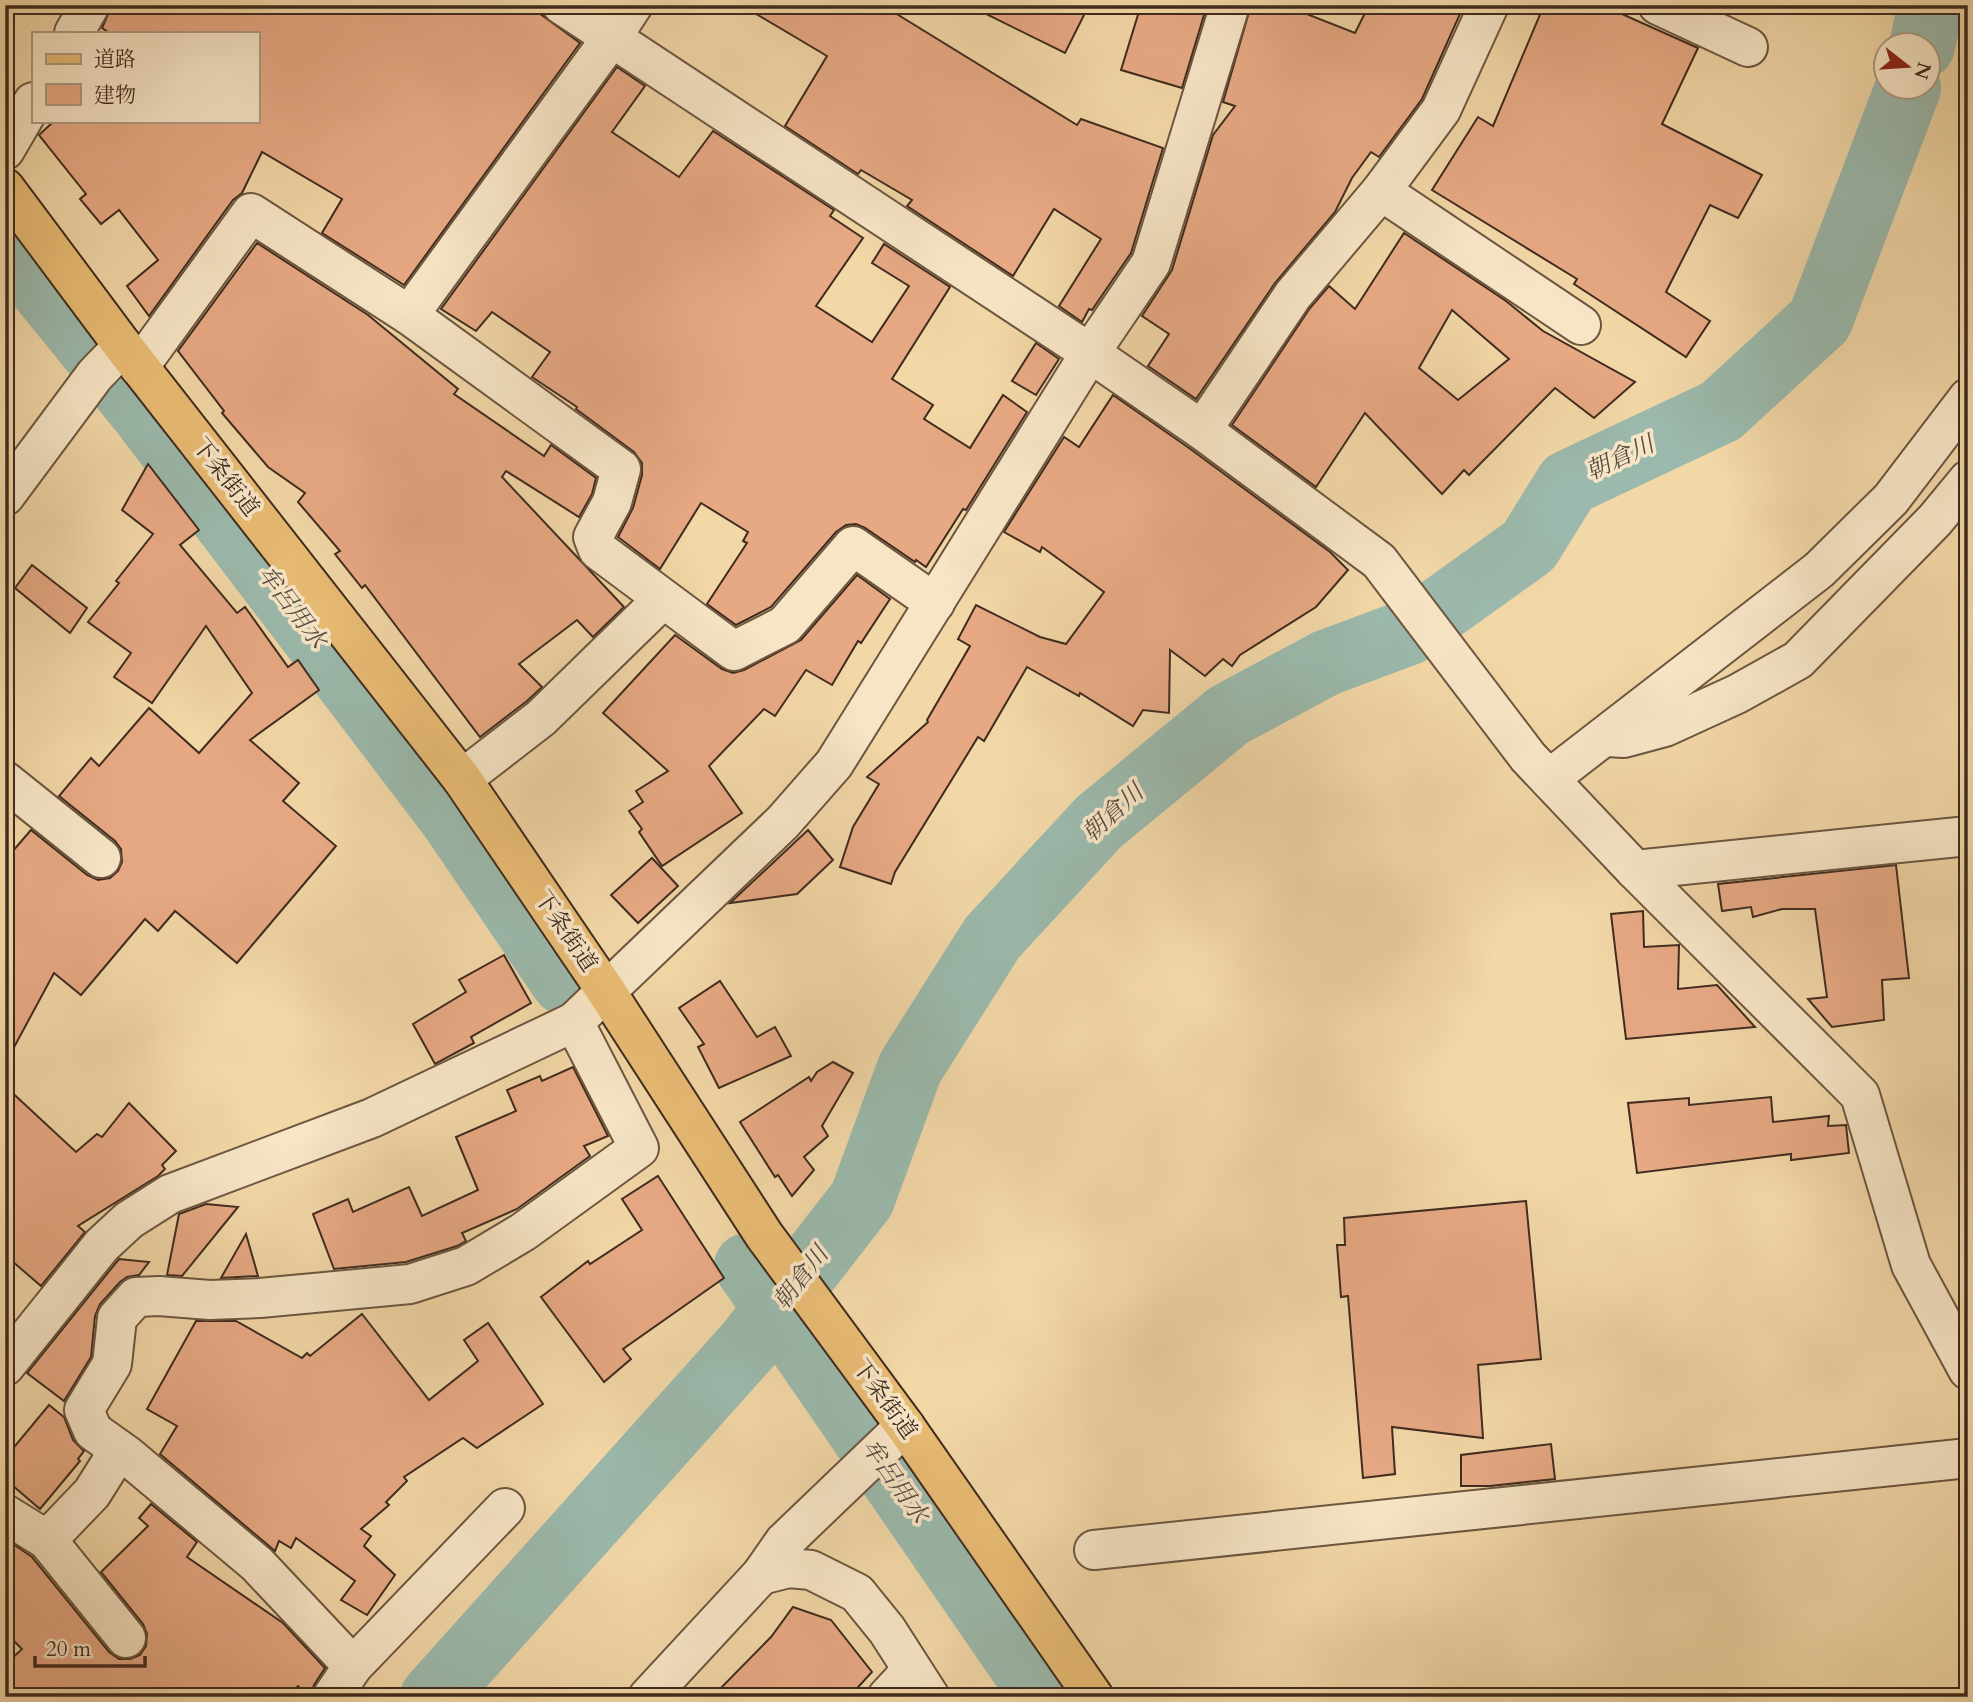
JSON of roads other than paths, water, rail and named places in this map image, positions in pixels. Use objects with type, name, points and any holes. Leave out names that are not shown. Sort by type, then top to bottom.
[{"type":"main road","name":"下条街道","points":[[5,188],[119,360],[462,779],[606,991],[764,1234],[1094,1697]]},
{"type":"street","points":[[75,32],[90,5]]},
{"type":"street","points":[[562,5],[1090,353],[1202,430],[1379,561],[1538,768],[1634,870],[1860,1095],[1911,1265],[1968,1370]]},
{"type":"street","points":[[409,315],[633,5]]},
{"type":"street","points":[[5,1366],[102,1245],[129,1220],[170,1194],[372,1118],[574,1022],[783,822],[834,764],[1090,353],[1151,263],[1230,5]]},
{"type":"street","points":[[1202,430],[1293,295],[1381,191],[1441,110],[1489,5]]},
{"type":"street","points":[[1658,5],[1748,47]]},
{"type":"street","points":[[5,149],[32,104]]},
{"type":"street","points":[[1381,191],[1580,325]]},
{"type":"street","points":[[5,496],[119,360],[251,213],[409,315],[621,469],[612,502],[593,537],[598,550],[734,651],[785,625],[853,546],[935,603]]},
{"type":"street","points":[[1538,768],[1603,737],[1819,570],[1891,499],[1968,398]]},
{"type":"street","points":[[1603,737],[1623,738],[1665,727],[1737,694],[1798,660],[1935,520],[1968,480]]},
{"type":"street","points":[[462,779],[541,718],[662,600]]},
{"type":"street","points":[[5,781],[101,858]]},
{"type":"street","points":[[1634,870],[1968,836]]},
{"type":"street","points":[[505,1508],[343,1682],[257,1564],[93,1431],[84,1410],[112,1364],[117,1318],[136,1297],[210,1300],[260,1298],[410,1284],[466,1266],[523,1232],[639,1147],[574,1022]]},
{"type":"street","points":[[648,1697],[761,1575],[784,1542],[904,1427]]},
{"type":"street","points":[[47,1540],[92,1493],[119,1450]]},
{"type":"street","points":[[1094,1550],[1968,1458]]},
{"type":"street","points":[[5,1514],[47,1540],[126,1638]]},
{"type":"street","points":[[761,1575],[789,1568],[811,1570],[856,1593],[887,1630],[909,1688]]},
{"type":"waterway","name":"朝倉川","points":[[1925,32],[1931,5]]},
{"type":"waterway","name":"朝倉川","points":[[433,1697],[750,1343],[862,1199],[910,1068],[992,938],[1099,822],[1229,715],[1326,663],[1409,632],[1529,546],[1568,483],[1721,411],[1820,320],[1903,102]]},
{"type":"waterway","name":"牟呂用水","points":[[5,242],[143,412],[451,816],[564,982]]},
{"type":"waterway","name":"牟呂用水","points":[[747,1266],[1044,1697]]}]
